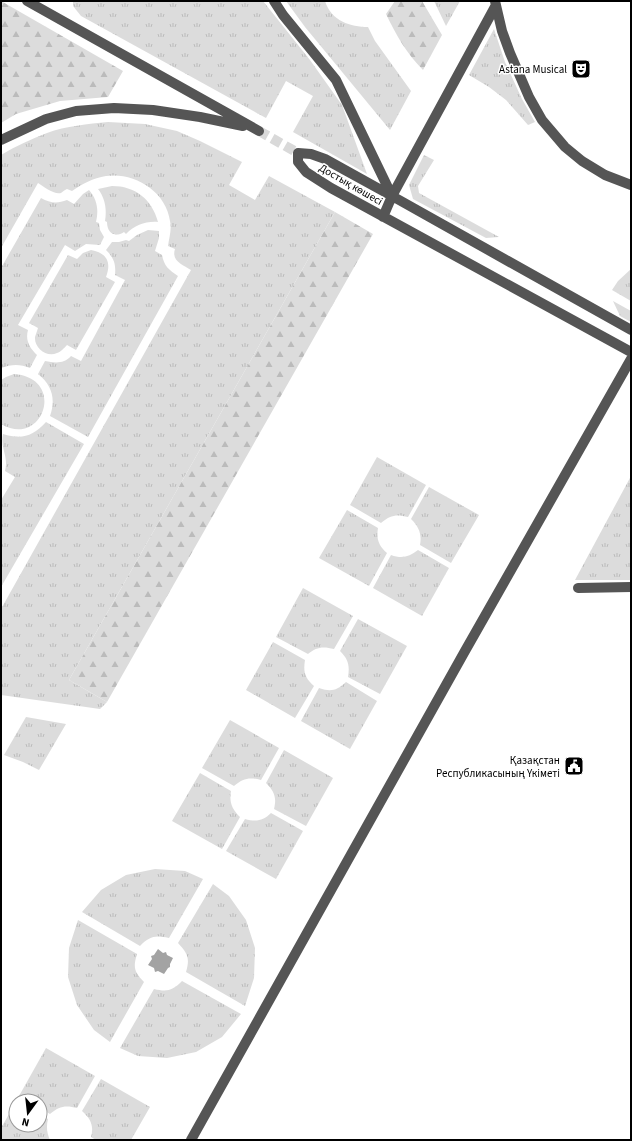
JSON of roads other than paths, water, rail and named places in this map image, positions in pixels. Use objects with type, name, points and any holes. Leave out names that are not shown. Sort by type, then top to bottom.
[{"type":"street","points":[[1,140],[46,119],[76,111],[114,108],[154,110],[200,117],[256,129],[27,1]]},
{"type":"street","points":[[44,11],[49,1]]},
{"type":"street","points":[[274,1],[283,15],[336,80],[392,196]]},
{"type":"street","points":[[383,217],[392,196],[495,3]]},
{"type":"street","points":[[495,3],[502,31],[510,52],[529,97],[542,120],[565,147],[582,161],[605,175],[631,185]]},
{"type":"street","name":"Достық көшесі","points":[[631,330],[324,159],[311,154],[298,153],[298,162],[306,172],[331,188],[631,352]]},
{"type":"street","points":[[191,1140],[461,658],[631,359]]},
{"type":"street","points":[[578,588],[631,587]]},
{"type":"tunnel","points":[[259,131],[298,153]]},
{"type":"place","name":"Astana Musical","points":[[581,69]]},
{"type":"place","name":"Қазақстан Республикасының Үкіметі","points":[[574,766]]}]
